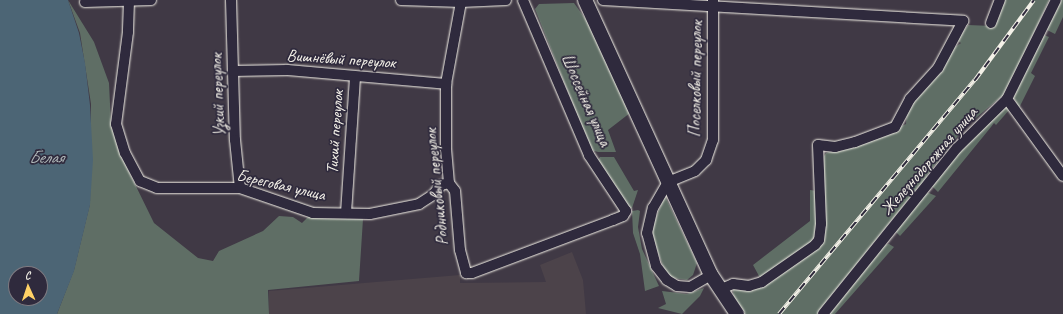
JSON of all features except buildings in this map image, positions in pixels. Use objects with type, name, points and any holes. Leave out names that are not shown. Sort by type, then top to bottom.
[{"type":"main road","points":[[585,0],[711,275],[719,290],[736,314]]},
{"type":"street","points":[[85,2],[151,0]]},
{"type":"street","name":"Узкий переулок","points":[[231,0],[233,71],[240,188]]},
{"type":"street","points":[[401,0],[461,2],[506,0]]},
{"type":"street","name":"Шоссейная улица","points":[[466,273],[472,273],[613,220],[623,216],[626,211],[590,155],[523,0]]},
{"type":"street","points":[[603,0],[713,4],[963,21],[942,61],[910,99],[895,127],[855,142],[835,147],[818,145],[821,224],[819,240],[815,245],[762,282],[749,286],[733,284],[719,290]]},
{"type":"street","points":[[991,23],[1000,0]]},
{"type":"street","name":"Железнодорожная улица","points":[[823,314],[957,148],[1007,99],[1056,0]]},
{"type":"street","name":"Береговая улица","points":[[129,1],[128,32],[116,124],[125,153],[140,181],[157,188],[240,188],[313,213],[346,214],[370,214],[419,204],[433,195],[441,185],[449,183]]},
{"type":"street","name":"Родниковый переулок","points":[[461,2],[446,84],[446,149],[449,183],[455,191],[460,250],[466,273]]},
{"type":"street","name":"Поселковый переулок","points":[[668,182],[695,171],[706,160],[713,140],[713,4]]},
{"type":"street","name":"Вишнёвый переулок","points":[[233,71],[287,70],[446,84]]},
{"type":"street","name":"Тихий переулок","points":[[346,214],[355,77]]},
{"type":"street","points":[[1007,99],[1063,176]]},
{"type":"street","points":[[668,182],[653,208],[647,233],[656,266],[667,280],[677,286],[690,287],[711,275]]},
{"type":"shaded area","points":[[572,252],[583,280],[586,314],[269,314],[269,291],[460,275],[460,283],[546,282],[540,265]]},
{"type":"green space","points":[[68,0],[94,42],[109,83],[111,125],[130,174],[154,223],[198,258],[213,261],[219,251],[263,231],[279,216],[293,217],[302,223],[310,215],[363,219],[359,281],[268,290],[269,314],[57,314],[74,270],[90,204],[91,104],[80,33]]},
{"type":"green space","points":[[1003,0],[1049,0],[1007,92],[965,127],[927,175],[927,180],[922,187],[919,186],[817,314],[744,314],[734,301],[733,290],[736,288],[751,291],[757,288],[817,245],[821,161],[826,153],[879,137],[906,124],[907,110],[955,47],[961,43],[958,41],[968,25],[992,26]]},
{"type":"green space","points":[[1059,0],[1063,0],[1063,17],[1055,34],[1045,29]]},
{"type":"green space","points":[[574,3],[587,21],[630,113],[608,130],[616,152],[598,152],[591,150],[535,9],[539,4]]},
{"type":"green space","points":[[1044,35],[1049,37],[1031,73],[1035,76],[1019,108],[1013,96]]},
{"type":"green space","points":[[1005,106],[1009,106],[1010,109],[996,125],[994,123],[938,192],[932,186],[960,149]]},
{"type":"green space","points":[[600,157],[614,157],[634,191],[638,190],[632,208],[628,209],[598,160]]},
{"type":"green space","points":[[810,190],[817,191],[818,235],[815,241],[762,278],[759,276],[753,265],[810,221]]},
{"type":"green space","points":[[929,193],[936,196],[900,236],[894,230],[924,194]]},
{"type":"green space","points":[[665,196],[697,263],[693,275],[687,280],[672,278],[665,271],[655,245],[652,233],[654,222]]},
{"type":"green space","points":[[632,211],[640,211],[638,227],[642,249],[659,286],[645,291],[640,254],[633,233]]},
{"type":"green space","points":[[889,244],[894,247],[835,314],[827,314],[884,245]]},
{"type":"green space","points":[[704,288],[700,296],[682,314],[658,308],[666,304],[662,291],[687,294]]},
{"type":"water","name":"Белая","points":[[0,0],[68,0],[79,33],[85,63],[90,105],[93,160],[90,205],[74,271],[57,314],[0,314]]},
{"type":"railway","points":[[779,314],[975,80],[1034,0]]}]
